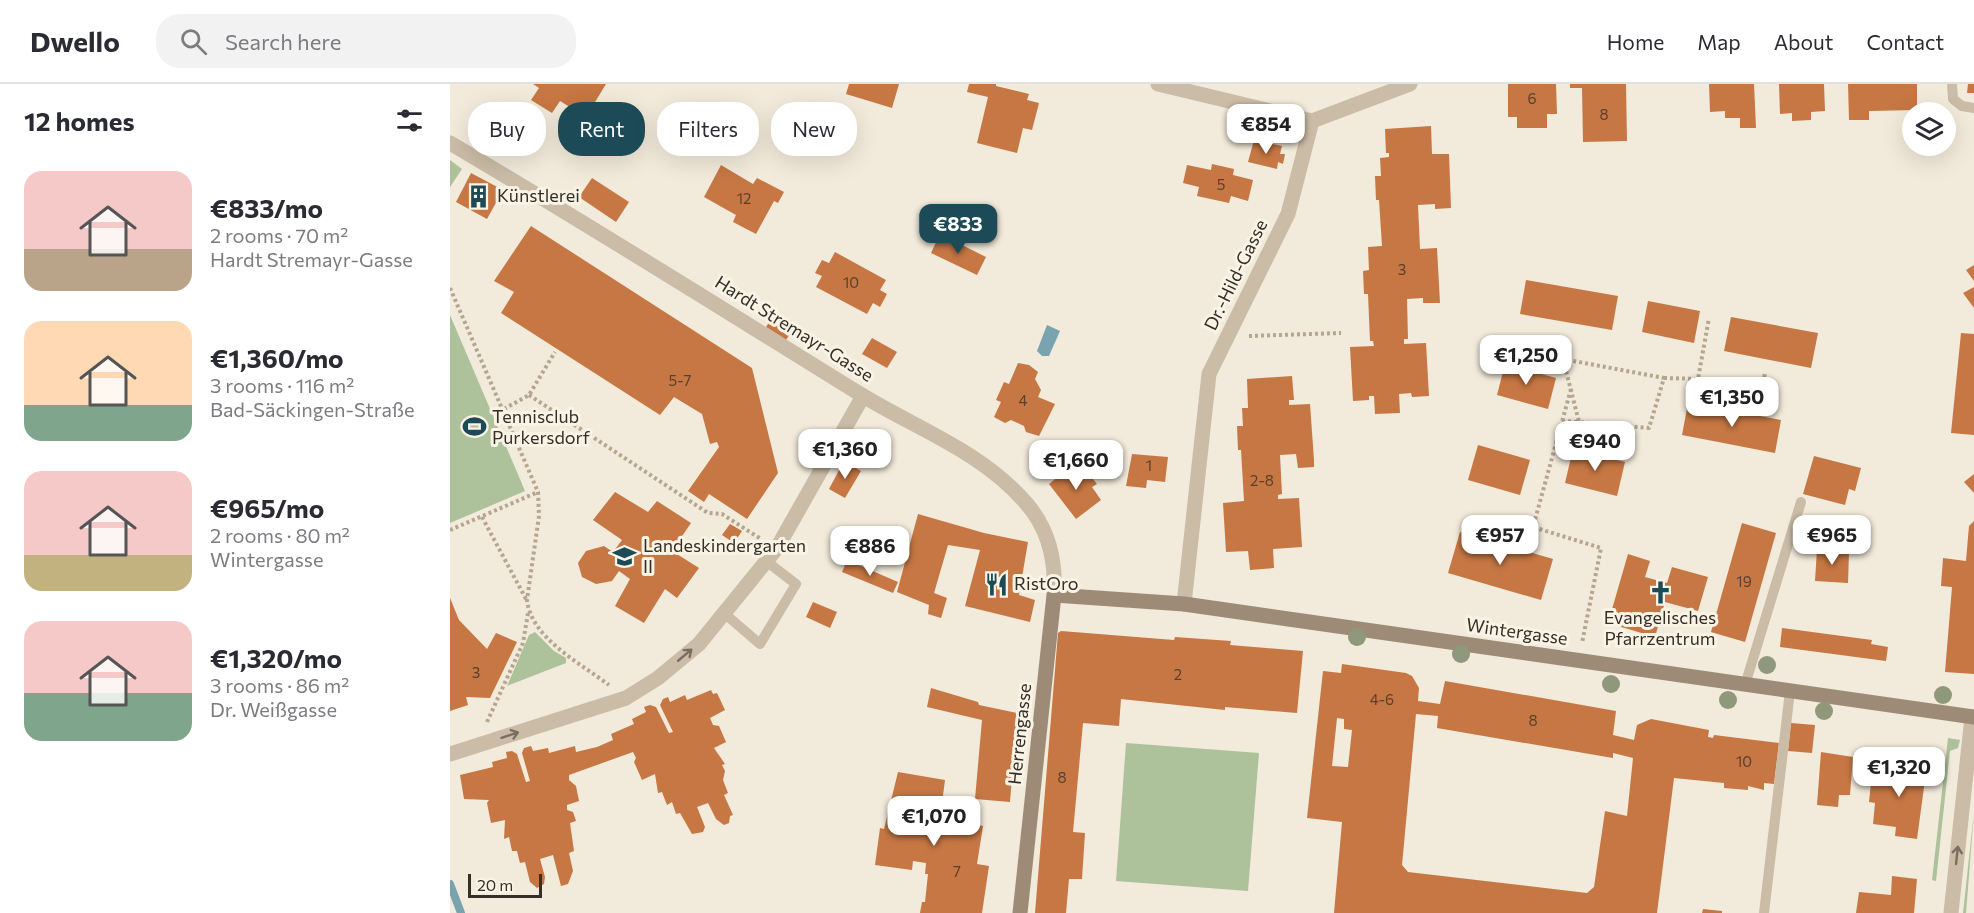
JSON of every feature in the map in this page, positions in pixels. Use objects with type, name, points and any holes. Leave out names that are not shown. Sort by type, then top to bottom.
[{"type":"street","points":[[1158,84],[1312,121],[1410,84]]},
{"type":"street","name":"Dr.-Hild-Gasse","points":[[1184,604],[1209,374],[1288,214],[1312,121]]},
{"type":"street","name":"Hardt Stremayr-Gasse","points":[[450,143],[601,232],[863,396],[972,456],[1003,480],[1035,515],[1049,543],[1055,573],[1054,595]]},
{"type":"street","points":[[452,753],[626,698],[658,678],[699,644],[777,548],[863,396]]},
{"type":"street","name":"Wintergasse","points":[[1054,595],[1184,604],[1973,717]]},
{"type":"street","name":"Herrengasse","points":[[1020,913],[1054,595]]},
{"type":"street","points":[[1951,913],[1973,717]]},
{"type":"lane","points":[[1952,84],[1953,99],[1962,106],[1974,108]]},
{"type":"lane","points":[[1745,685],[1801,502]]},
{"type":"lane","points":[[725,614],[760,644],[796,584],[766,561]]},
{"type":"lane","points":[[1764,913],[1790,691]]},
{"type":"path","points":[[450,288],[538,492],[539,516],[523,643],[501,687],[477,745]]},
{"type":"path","points":[[1698,379],[1709,318]]},
{"type":"path","points":[[1228,336],[1341,333]]},
{"type":"path","points":[[1560,336],[1563,359],[1579,422]]},
{"type":"path","points":[[504,409],[529,395],[555,352]]},
{"type":"path","points":[[1563,359],[1664,378],[1698,379],[1762,390],[1765,373]]},
{"type":"path","points":[[1562,421],[1649,429],[1664,378]]},
{"type":"path","points":[[1741,402],[1744,387]]},
{"type":"path","points":[[1571,389],[1533,527],[1601,548],[1579,660]]},
{"type":"path","points":[[529,395],[708,513],[722,514],[777,548]]},
{"type":"path","points":[[450,530],[538,492]]},
{"type":"path","points":[[482,517],[527,600]]},
{"type":"path","points":[[528,613],[551,642],[626,698]]},
{"type":"green space","points":[[450,160],[462,169],[450,187]]},
{"type":"green space","name":"Tennisclub Purkersdorf","points":[[450,315],[525,491],[450,523]]},
{"type":"green space","points":[[535,632],[554,651],[566,658],[566,663],[507,686],[529,635]]},
{"type":"green space","points":[[1948,738],[1960,740],[1958,748],[1950,751],[1936,881],[1932,880]]},
{"type":"green space","points":[[1126,743],[1259,753],[1248,891],[1116,881]]},
{"type":"green space","points":[[1974,812],[1966,913],[1963,913]]},
{"type":"water","points":[[1047,325],[1060,331],[1049,356],[1042,356],[1037,351]]},
{"type":"building","points":[[533,84],[606,84],[595,102],[560,101],[552,113],[546,109],[546,102],[531,100],[539,88]]},
{"type":"building","points":[[849,84],[899,84],[892,108],[846,94]]},
{"type":"building","points":[[969,84],[996,84],[996,86],[1029,94],[1027,100],[1039,103],[1032,130],[1023,128],[1017,153],[977,143],[988,97],[967,92]]},
{"type":"building","points":[[1508,84],[1556,84],[1557,114],[1547,114],[1547,128],[1517,128],[1517,117],[1508,117]]},
{"type":"building","points":[[1570,84],[1626,84],[1627,141],[1583,142],[1582,88],[1570,88]]},
{"type":"building","points":[[1709,84],[1754,84],[1756,128],[1740,128],[1740,118],[1725,118],[1725,111],[1710,112]]},
{"type":"building","points":[[1779,84],[1824,84],[1825,111],[1811,112],[1811,120],[1792,121],[1792,113],[1780,114]]},
{"type":"building","points":[[1848,84],[1917,84],[1917,102],[1902,102],[1902,110],[1869,111],[1869,120],[1849,120]]},
{"type":"building","points":[[1968,84],[1974,84],[1974,93],[1967,93]]},
{"type":"building","points":[[1431,126],[1432,154],[1449,154],[1451,208],[1435,209],[1435,204],[1418,205],[1420,249],[1437,248],[1440,303],[1423,303],[1423,298],[1407,299],[1408,339],[1404,339],[1404,344],[1426,343],[1429,396],[1412,397],[1411,393],[1399,394],[1400,413],[1375,414],[1374,396],[1369,396],[1369,400],[1353,401],[1350,347],[1374,346],[1373,341],[1370,341],[1368,294],[1364,294],[1363,271],[1369,270],[1368,247],[1382,246],[1375,176],[1381,176],[1380,158],[1389,157],[1389,153],[1386,153],[1385,129]]},
{"type":"building","points":[[1254,140],[1282,146],[1280,154],[1285,154],[1283,164],[1278,162],[1277,169],[1248,162]]},
{"type":"building","points":[[1212,164],[1234,169],[1233,175],[1253,180],[1248,201],[1231,196],[1229,203],[1197,196],[1199,187],[1183,183],[1187,165],[1211,170]]},
{"type":"building","points":[[721,165],[753,184],[757,178],[784,192],[778,203],[774,201],[756,234],[733,222],[736,215],[704,197]]},
{"type":"building","name":"Künstlerei","points":[[471,173],[503,190],[487,219],[456,202]]},
{"type":"building","points":[[592,178],[629,202],[616,222],[579,197]]},
{"type":"building","points":[[531,226],[752,368],[778,473],[747,519],[709,494],[704,502],[688,491],[719,447],[717,442],[710,444],[702,414],[674,397],[660,415],[501,313],[514,292],[494,281]]},
{"type":"building","points":[[940,234],[986,257],[977,275],[931,253]]},
{"type":"building","points":[[835,252],[886,280],[880,290],[887,294],[880,307],[873,303],[867,314],[816,287],[822,276],[815,273],[822,260],[829,263]]},
{"type":"building","points":[[1974,265],[1974,281],[1966,270]]},
{"type":"building","points":[[1526,280],[1618,296],[1612,330],[1520,314]]},
{"type":"building","points":[[1974,287],[1974,308],[1963,293]]},
{"type":"building","points":[[1648,301],[1700,311],[1694,343],[1642,332]]},
{"type":"building","points":[[775,313],[795,326],[786,340],[766,327]]},
{"type":"building","points":[[1731,317],[1818,333],[1811,368],[1724,351]]},
{"type":"building","points":[[1961,333],[1974,334],[1974,435],[1951,433]]},
{"type":"building","points":[[872,338],[897,352],[887,368],[862,354]]},
{"type":"building","points":[[1018,363],[1029,365],[1038,372],[1035,379],[1041,390],[1038,397],[1055,404],[1039,436],[1026,432],[1024,426],[1011,420],[1005,423],[994,417],[1001,402],[996,400],[1004,382],[1009,384]]},
{"type":"building","points":[[1505,364],[1556,378],[1548,409],[1497,395]]},
{"type":"building","points":[[1292,376],[1294,400],[1289,400],[1289,405],[1310,404],[1314,467],[1298,468],[1296,454],[1280,455],[1282,494],[1278,495],[1278,499],[1299,498],[1302,547],[1273,549],[1274,568],[1250,570],[1248,551],[1226,552],[1223,503],[1244,501],[1237,426],[1243,426],[1242,408],[1248,408],[1247,379]]},
{"type":"building","points":[[1688,403],[1781,420],[1775,453],[1682,435]]},
{"type":"building","points":[[1478,445],[1530,460],[1520,495],[1468,480]]},
{"type":"building","points":[[1573,449],[1625,462],[1617,496],[1565,483]]},
{"type":"building","points":[[1132,454],[1168,457],[1165,482],[1147,480],[1146,488],[1126,486]]},
{"type":"building","points":[[1814,456],[1861,468],[1855,491],[1849,489],[1845,505],[1803,494]]},
{"type":"building","points":[[844,461],[861,471],[845,498],[829,489]]},
{"type":"building","points":[[1074,464],[1083,476],[1088,473],[1097,484],[1092,487],[1101,500],[1076,519],[1049,484]]},
{"type":"building","points":[[1974,474],[1974,493],[1964,482]]},
{"type":"building","points":[[615,492],[648,512],[657,501],[691,523],[672,551],[699,568],[677,598],[665,589],[644,623],[615,606],[630,579],[619,571],[612,581],[596,584],[582,577],[578,563],[586,551],[604,546],[613,552],[622,540],[593,520]]},
{"type":"building","points":[[918,514],[984,533],[1028,542],[1019,595],[1035,600],[1030,622],[965,606],[980,550],[948,545],[934,593],[947,598],[941,618],[928,614],[929,605],[897,592]]},
{"type":"building","points":[[1974,521],[1974,674],[1945,672],[1952,587],[1941,586],[1943,558],[1966,561],[1969,526]]},
{"type":"building","points":[[1742,523],[1776,533],[1745,642],[1711,632]]},
{"type":"building","points":[[730,524],[742,531],[734,543],[722,535]]},
{"type":"building","points":[[1460,532],[1553,559],[1541,600],[1448,573]]},
{"type":"building","points":[[1817,549],[1849,551],[1848,583],[1815,581]]},
{"type":"building","name":"Evangelisches Pfarrzentrum","points":[[1628,554],[1650,561],[1645,577],[1667,583],[1672,567],[1708,577],[1698,611],[1665,602],[1655,637],[1608,623]]},
{"type":"building","points":[[847,560],[898,582],[893,593],[842,572]]},
{"type":"building","points":[[450,598],[459,620],[487,649],[496,633],[517,642],[490,698],[466,697],[468,705],[450,711]]},
{"type":"building","points":[[813,602],[837,612],[830,628],[806,617]]},
{"type":"building","points":[[1782,628],[1872,640],[1871,644],[1888,647],[1886,661],[1780,647]]},
{"type":"building","points":[[1061,631],[1174,640],[1175,637],[1231,641],[1230,645],[1303,651],[1297,713],[1225,707],[1225,710],[1121,699],[1119,726],[1083,723],[1073,832],[1085,833],[1082,879],[1069,879],[1066,913],[1035,913],[1058,633]]},
{"type":"building","points":[[1342,664],[1406,673],[1412,676],[1419,688],[1418,701],[1440,704],[1445,681],[1616,711],[1613,735],[1634,740],[1637,725],[1651,719],[1709,730],[1708,737],[1713,738],[1714,735],[1779,743],[1774,784],[1764,783],[1764,790],[1748,786],[1748,790],[1724,788],[1724,783],[1674,778],[1657,913],[1334,913],[1342,822],[1307,818],[1323,671],[1341,673]],"holes":[[[1416,714],[1438,716],[1437,728],[1613,758],[1613,753],[1633,758],[1627,816],[1605,811],[1594,887],[1587,893],[1408,872],[1402,865]],[[1337,718],[1344,719],[1344,729],[1352,730],[1348,767],[1332,766]]]},
{"type":"building","points":[[931,688],[978,702],[979,705],[1017,713],[1010,802],[975,799],[982,720],[927,707]]},
{"type":"building","points":[[711,690],[713,694],[717,693],[725,710],[710,718],[713,725],[719,726],[726,742],[714,748],[725,764],[722,765],[725,771],[723,780],[728,793],[724,795],[733,815],[730,816],[729,823],[724,825],[716,819],[708,803],[697,807],[705,827],[703,832],[692,834],[680,813],[676,814],[672,802],[667,805],[662,792],[658,793],[655,774],[642,780],[634,762],[636,758],[633,752],[569,775],[569,780],[576,786],[579,801],[567,805],[567,810],[573,812],[576,821],[570,823],[574,851],[569,853],[573,871],[568,884],[561,886],[553,855],[540,859],[545,877],[544,884],[537,888],[530,882],[525,862],[520,863],[517,851],[512,851],[509,837],[504,839],[505,820],[491,823],[487,803],[489,800],[464,799],[460,775],[493,767],[492,762],[507,758],[506,752],[512,751],[517,754],[526,782],[530,781],[522,753],[524,748],[531,746],[533,751],[548,748],[549,753],[575,746],[576,752],[597,747],[613,740],[611,734],[634,724],[632,719],[646,712],[644,707],[650,705],[656,707],[669,733],[673,732],[660,705],[663,699],[668,697],[670,702],[685,695],[687,700]]},
{"type":"building","points":[[1791,723],[1815,725],[1812,753],[1788,751]]},
{"type":"building","points":[[1821,752],[1853,757],[1850,795],[1839,795],[1838,807],[1817,805]]},
{"type":"building","points":[[1905,762],[1927,765],[1917,839],[1895,836],[1896,827],[1873,824],[1875,803],[1869,802],[1872,772],[1880,773],[1880,767],[1904,770]]},
{"type":"building","points":[[898,772],[945,780],[942,803],[936,803],[935,817],[983,826],[977,864],[989,866],[982,913],[920,913],[922,902],[925,902],[928,874],[925,874],[926,863],[913,861],[912,870],[875,865],[880,828],[884,829]]},
{"type":"building","points":[[1892,876],[1917,879],[1914,913],[1856,913],[1859,892],[1891,895]]},
{"type":"building","points":[[1703,909],[1722,911],[1722,913],[1702,913]]},
{"type":"waterway","points":[[450,884],[461,913]]},
{"type":"place","name":"Künstlerei","points":[[479,196]]},
{"type":"place","name":"Tennisclub Purkersdorf","points":[[474,427]]},
{"type":"place","name":"Landeskindergarten II","points":[[625,556]]},
{"type":"place","name":"RistOro","points":[[996,584]]},
{"type":"place","name":"Evangelisches Pfarrzentrum","points":[[1660,592]]}]
